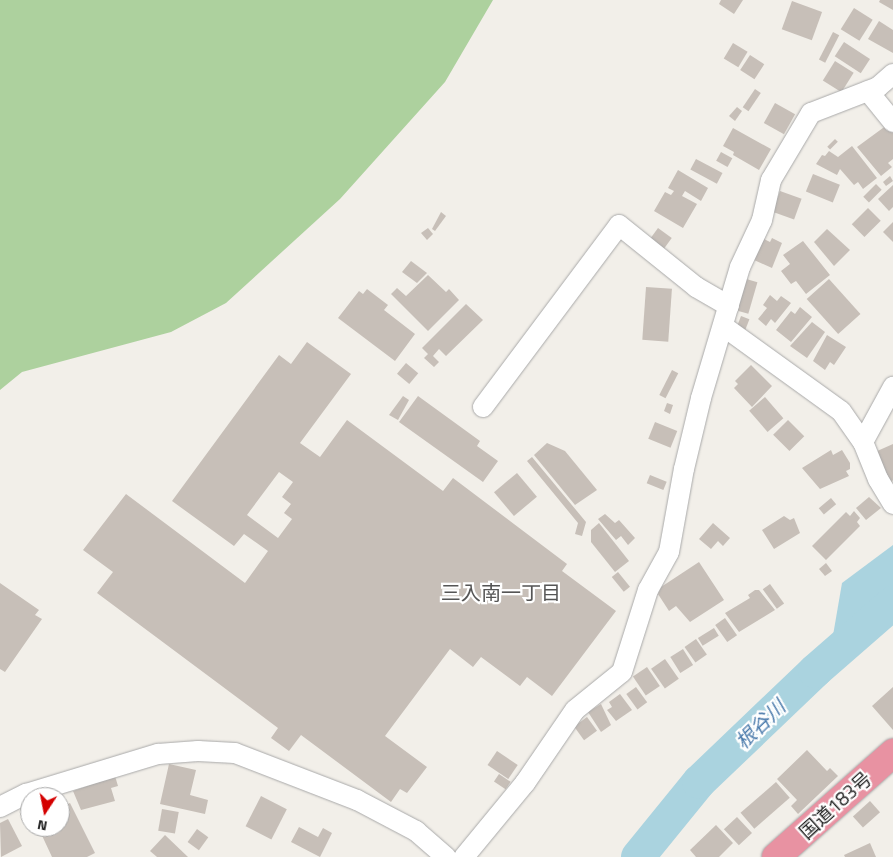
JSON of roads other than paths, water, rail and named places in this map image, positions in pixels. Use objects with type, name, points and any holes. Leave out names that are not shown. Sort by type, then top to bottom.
[{"type":"highway","name":"国道183号","points":[[776,857],[893,753]]},
{"type":"street","points":[[464,857],[519,790],[575,710],[622,672],[648,590],[669,552],[693,431],[740,267],[762,220],[771,180],[810,112],[878,87],[893,74]]},
{"type":"street","points":[[868,91],[893,122]]},
{"type":"street","points":[[484,407],[619,225],[696,287],[729,306]]},
{"type":"street","points":[[723,326],[841,411],[863,442],[878,479],[893,504]]},
{"type":"street","points":[[863,442],[893,387]]},
{"type":"street","points":[[0,808],[26,794],[158,754],[198,750],[235,754],[357,800],[416,831],[446,857]]},
{"type":"water","points":[[893,545],[893,613],[831,647],[842,583]]},
{"type":"waterway","name":"根谷川","points":[[638,857],[699,782],[815,671],[893,603]]},
{"type":"district","name":"三入南一丁目","points":[[501,592]]}]
